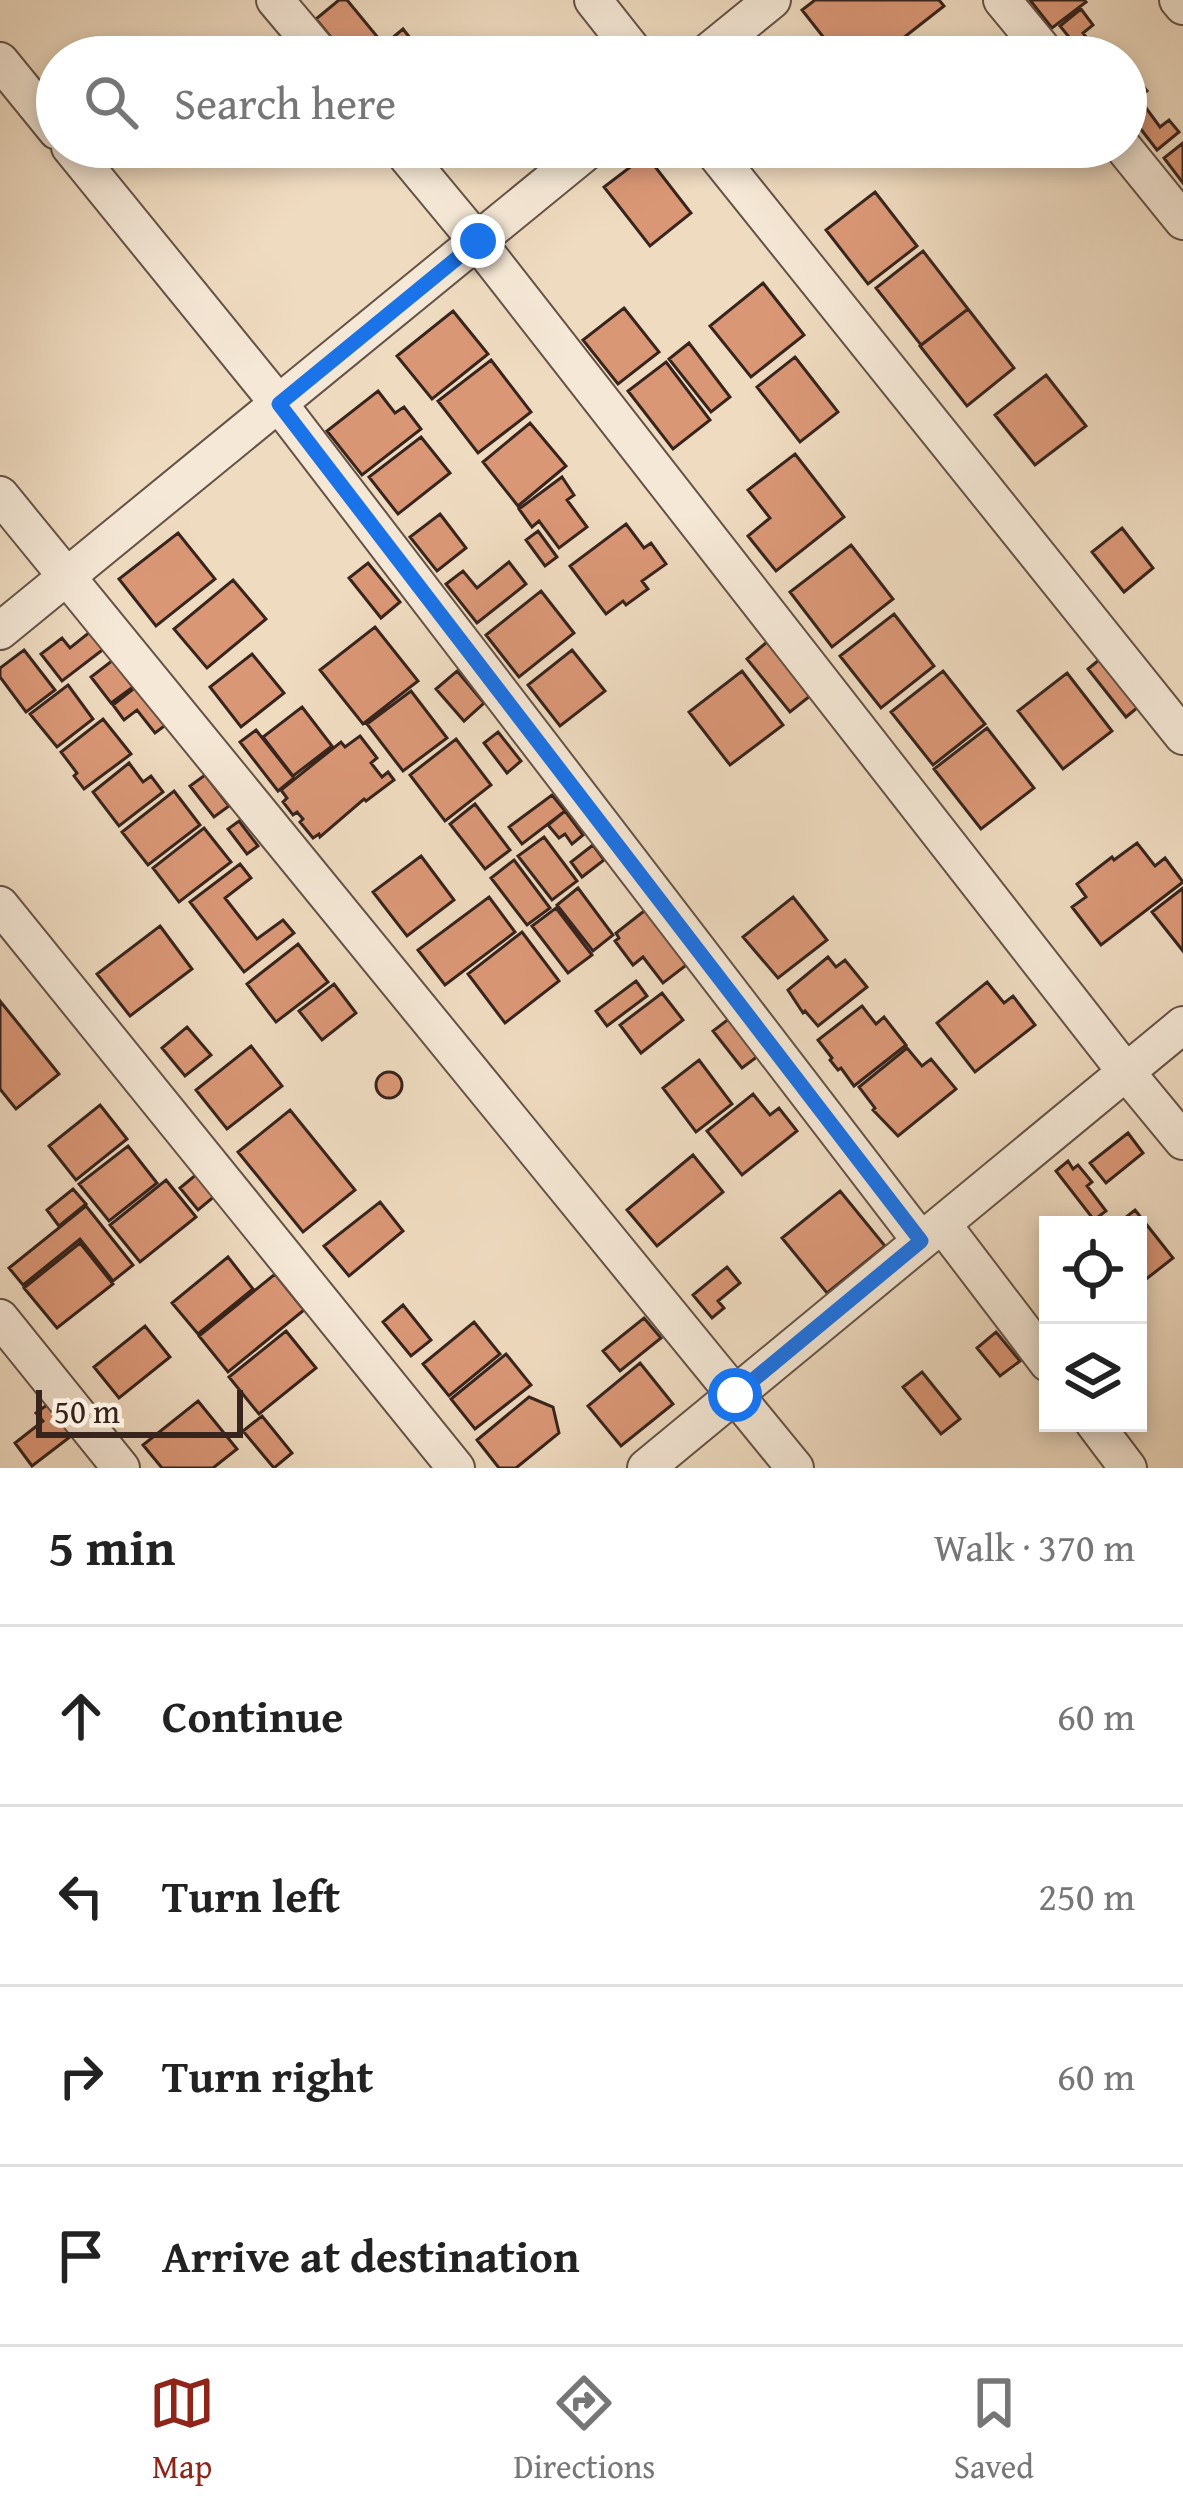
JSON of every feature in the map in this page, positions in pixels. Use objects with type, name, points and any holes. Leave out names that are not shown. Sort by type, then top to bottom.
[{"type":"street","points":[[275,0],[305,36]]},
{"type":"street","points":[[593,0],[621,36]]},
{"type":"street","points":[[728,36],[772,0]]},
{"type":"street","points":[[1003,0],[1032,36]]},
{"type":"street","points":[[0,61],[36,105]]},
{"type":"street","points":[[87,168],[932,1232],[1039,1353]]},
{"type":"street","points":[[417,168],[1183,1141]]},
{"type":"street","points":[[0,631],[567,168]]},
{"type":"street","points":[[727,168],[1183,736]]},
{"type":"street","points":[[1140,168],[1183,221]]},
{"type":"street","points":[[0,495],[795,1468]]},
{"type":"street","points":[[0,905],[456,1468]]},
{"type":"street","points":[[646,1468],[1183,1025]]},
{"type":"street","points":[[0,1318],[121,1468]]},
{"type":"street","points":[[1101,1432],[1128,1468]]},
{"type":"building","points":[[339,0],[347,0],[377,36],[330,36],[316,19]]},
{"type":"building","points":[[815,0],[939,0],[944,6],[906,36],[822,36],[802,10]]},
{"type":"building","points":[[1030,0],[1084,0],[1086,2],[1052,28]]},
{"type":"building","points":[[1081,9],[1093,25],[1085,36],[1068,36],[1060,26]]},
{"type":"building","points":[[1147,109],[1160,127],[1169,120],[1179,132],[1157,150],[1147,137]]},
{"type":"building","points":[[1183,143],[1183,183],[1164,158]]},
{"type":"building","points":[[629,168],[656,168],[691,213],[650,246],[604,187]]},
{"type":"building","points":[[875,192],[917,246],[868,284],[826,230]]},
{"type":"building","points":[[923,251],[968,309],[921,345],[876,288]]},
{"type":"building","points":[[763,283],[804,335],[751,377],[710,326]]},
{"type":"building","points":[[624,308],[659,352],[618,384],[583,340]]},
{"type":"building","points":[[968,309],[1014,368],[967,406],[920,346]]},
{"type":"building","points":[[453,311],[488,354],[432,399],[397,356]]},
{"type":"building","points":[[689,343],[730,397],[711,412],[669,359]]},
{"type":"building","points":[[795,357],[838,412],[800,442],[757,387]]},
{"type":"building","points":[[491,360],[531,412],[478,453],[438,401]]},
{"type":"building","points":[[666,362],[710,420],[673,449],[628,391]]},
{"type":"building","points":[[1046,375],[1086,426],[1035,465],[995,415]]},
{"type":"building","points":[[378,391],[395,413],[404,407],[421,429],[362,475],[327,431]]},
{"type":"building","points":[[530,423],[566,466],[518,506],[483,462]]},
{"type":"building","points":[[421,437],[450,473],[398,514],[369,477]]},
{"type":"building","points":[[795,454],[844,517],[776,571],[748,536],[770,518],[748,490]]},
{"type":"building","points":[[562,477],[574,495],[567,500],[587,527],[559,548],[539,521],[532,527],[519,509]]},
{"type":"building","points":[[440,514],[466,548],[437,571],[410,537]]},
{"type":"building","points":[[626,524],[644,548],[651,543],[666,564],[642,581],[648,589],[606,614],[570,566]]},
{"type":"building","points":[[1122,528],[1153,568],[1124,592],[1092,552]]},
{"type":"building","points":[[538,531],[557,557],[545,566],[526,540]]},
{"type":"building","points":[[178,533],[215,579],[156,626],[119,579]]},
{"type":"building","points":[[851,545],[893,599],[832,647],[790,592]]},
{"type":"building","points":[[509,562],[526,584],[477,623],[446,584],[463,571],[477,588]]},
{"type":"building","points":[[368,563],[400,602],[381,618],[349,578]]},
{"type":"building","points":[[233,580],[266,619],[207,668],[174,629]]},
{"type":"building","points":[[541,591],[574,633],[519,677],[486,635]]},
{"type":"building","points":[[894,614],[934,666],[881,708],[840,656]]},
{"type":"building","points":[[375,627],[418,681],[363,724],[320,670]]},
{"type":"building","points":[[91,631],[105,648],[62,681],[41,654],[62,638],[70,648]]},
{"type":"building","points":[[767,642],[810,696],[790,712],[747,659]]},
{"type":"building","points":[[24,650],[55,690],[26,712],[0,677],[0,668]]},
{"type":"building","points":[[572,650],[605,691],[560,726],[528,685]]},
{"type":"building","points":[[252,654],[284,693],[241,727],[210,687]]},
{"type":"building","points":[[1105,655],[1143,703],[1126,717],[1088,669]]},
{"type":"building","points":[[113,660],[133,687],[111,703],[91,677]]},
{"type":"building","points":[[457,671],[484,703],[464,721],[436,689]]},
{"type":"building","points":[[742,671],[783,725],[730,765],[689,712]]},
{"type":"building","points":[[943,671],[985,724],[933,765],[891,712]]},
{"type":"building","points":[[1067,673],[1112,731],[1063,769],[1018,711]]},
{"type":"building","points":[[68,685],[93,719],[57,747],[30,714]]},
{"type":"building","points":[[137,686],[167,724],[155,733],[137,710],[124,720],[113,705]]},
{"type":"building","points":[[411,691],[447,738],[403,771],[367,724]]},
{"type":"building","points":[[302,707],[332,746],[293,776],[263,737]]},
{"type":"building","points":[[103,719],[131,754],[84,789],[61,752]]},
{"type":"building","points":[[987,728],[1034,788],[981,829],[934,769]]},
{"type":"building","points":[[256,730],[294,778],[278,791],[240,742]]},
{"type":"building","points":[[498,732],[521,761],[507,773],[484,743]]},
{"type":"building","points":[[360,736],[377,758],[371,763],[382,777],[388,772],[394,780],[313,838],[300,822],[303,819],[283,802],[287,798],[281,790],[341,742],[345,747]]},
{"type":"building","points":[[456,739],[491,785],[445,821],[410,775]]},
{"type":"building","points":[[129,763],[143,782],[151,776],[163,792],[119,826],[93,792]]},
{"type":"building","points":[[205,775],[229,806],[214,817],[190,786]]},
{"type":"building","points":[[174,791],[200,825],[148,865],[122,832]]},
{"type":"building","points":[[552,795],[565,811],[522,844],[509,827]]},
{"type":"building","points":[[475,804],[510,850],[485,869],[450,824]]},
{"type":"building","points":[[565,811],[583,835],[572,844],[548,825]]},
{"type":"building","points":[[239,821],[258,846],[247,854],[228,829]]},
{"type":"building","points":[[204,828],[231,862],[179,902],[153,868]]},
{"type":"building","points":[[544,837],[577,881],[552,900],[518,856]]},
{"type":"building","points":[[1137,843],[1155,866],[1165,858],[1183,882],[1101,945],[1072,907],[1086,897],[1077,884]]},
{"type":"building","points":[[593,845],[604,860],[582,877],[571,862]]},
{"type":"building","points":[[421,856],[454,900],[407,936],[373,892]]},
{"type":"building","points":[[514,860],[550,908],[527,925],[491,878]]},
{"type":"building","points":[[240,864],[251,878],[225,898],[257,939],[283,920],[294,933],[244,972],[190,902]]},
{"type":"building","points":[[578,888],[613,935],[593,951],[557,905]]},
{"type":"building","points":[[1183,888],[1183,951],[1152,912]]},
{"type":"building","points":[[489,897],[515,932],[445,985],[418,950]]},
{"type":"building","points":[[793,897],[827,940],[778,978],[743,937]]},
{"type":"building","points":[[556,908],[592,955],[568,973],[532,926]]},
{"type":"building","points":[[648,908],[689,963],[663,983],[643,957],[633,965],[615,941],[616,933]]},
{"type":"building","points":[[160,926],[192,969],[130,1016],[97,974]]},
{"type":"building","points":[[522,932],[559,981],[505,1023],[468,974]]},
{"type":"building","points":[[298,944],[328,982],[276,1022],[247,984]]},
{"type":"building","points":[[828,957],[836,967],[845,960],[867,987],[818,1026],[788,990]]},
{"type":"building","points":[[636,981],[647,996],[607,1026],[596,1011]]},
{"type":"building","points":[[987,982],[1004,1003],[1013,996],[1035,1025],[975,1072],[937,1023]]},
{"type":"building","points":[[334,984],[356,1013],[322,1040],[299,1011]]},
{"type":"building","points":[[662,993],[683,1020],[641,1053],[620,1025]]},
{"type":"building","points":[[0,1001],[59,1074],[16,1109],[0,1089]]},
{"type":"building","points":[[862,1006],[876,1024],[884,1017],[906,1045],[854,1086],[818,1040]]},
{"type":"building","points":[[734,1015],[762,1053],[742,1068],[713,1031]]},
{"type":"building","points":[[187,1027],[211,1055],[185,1076],[162,1048]]},
{"type":"building","points":[[251,1046],[282,1086],[227,1129],[196,1090]]},
{"type":"building","points":[[907,1048],[922,1066],[931,1059],[956,1089],[898,1136],[859,1087]]},
{"type":"building","points":[[699,1060],[732,1104],[696,1132],[663,1088]]},
{"type":"building","points":[[389,1072],[402,1085],[389,1098],[376,1085]]},
{"type":"building","points":[[753,1094],[770,1115],[779,1108],[797,1131],[742,1175],[707,1131]]},
{"type":"building","points":[[100,1105],[127,1139],[76,1180],[49,1146]]},
{"type":"building","points":[[290,1110],[355,1190],[303,1232],[238,1152]]},
{"type":"building","points":[[1128,1133],[1143,1153],[1106,1183],[1090,1163]]},
{"type":"building","points":[[128,1146],[157,1183],[109,1221],[79,1184]]},
{"type":"building","points":[[693,1155],[723,1192],[657,1246],[627,1210]]},
{"type":"building","points":[[1068,1161],[1073,1169],[1078,1165],[1106,1211],[1091,1216],[1056,1171]]},
{"type":"building","points":[[198,1173],[216,1195],[198,1210],[180,1188]]},
{"type":"building","points":[[166,1180],[196,1217],[140,1262],[110,1225]]},
{"type":"building","points":[[73,1189],[86,1204],[59,1226],[47,1210]]},
{"type":"building","points":[[840,1191],[885,1246],[827,1293],[782,1238]]},
{"type":"building","points":[[380,1202],[403,1231],[349,1276],[324,1246]]},
{"type":"building","points":[[86,1206],[133,1265],[113,1281],[80,1239],[23,1285],[9,1268]]},
{"type":"building","points":[[1147,1225],[1173,1258],[1147,1278]]},
{"type":"building","points":[[80,1243],[113,1284],[57,1328],[24,1288]]},
{"type":"building","points":[[228,1257],[253,1289],[198,1334],[172,1303]]},
{"type":"building","points":[[727,1267],[740,1283],[718,1301],[724,1308],[712,1318],[693,1295]]},
{"type":"building","points":[[275,1274],[304,1310],[228,1372],[199,1336]]},
{"type":"building","points":[[403,1305],[431,1340],[411,1356],[383,1322]]},
{"type":"building","points":[[644,1318],[661,1338],[620,1371],[603,1351]]},
{"type":"building","points":[[474,1322],[500,1354],[449,1396],[423,1364]]},
{"type":"building","points":[[145,1326],[170,1357],[119,1398],[94,1367]]},
{"type":"building","points":[[286,1331],[316,1368],[259,1414],[229,1377]]},
{"type":"building","points":[[996,1332],[1020,1361],[1000,1376],[977,1348]]},
{"type":"building","points":[[506,1354],[531,1385],[475,1429],[451,1399]]},
{"type":"building","points":[[640,1363],[673,1404],[621,1446],[588,1406]]},
{"type":"building","points":[[922,1372],[960,1419],[941,1434],[903,1387]]},
{"type":"building","points":[[529,1397],[553,1407],[559,1433],[516,1468],[499,1468],[477,1440]]},
{"type":"building","points":[[55,1399],[79,1430],[32,1466],[15,1443],[43,1421],[36,1413]]},
{"type":"building","points":[[198,1401],[237,1449],[213,1468],[162,1468],[143,1445]]},
{"type":"building","points":[[262,1416],[292,1453],[274,1468],[243,1431]]},
{"type":"route","points":[[478,241],[279,404],[921,1241],[735,1395]]}]
